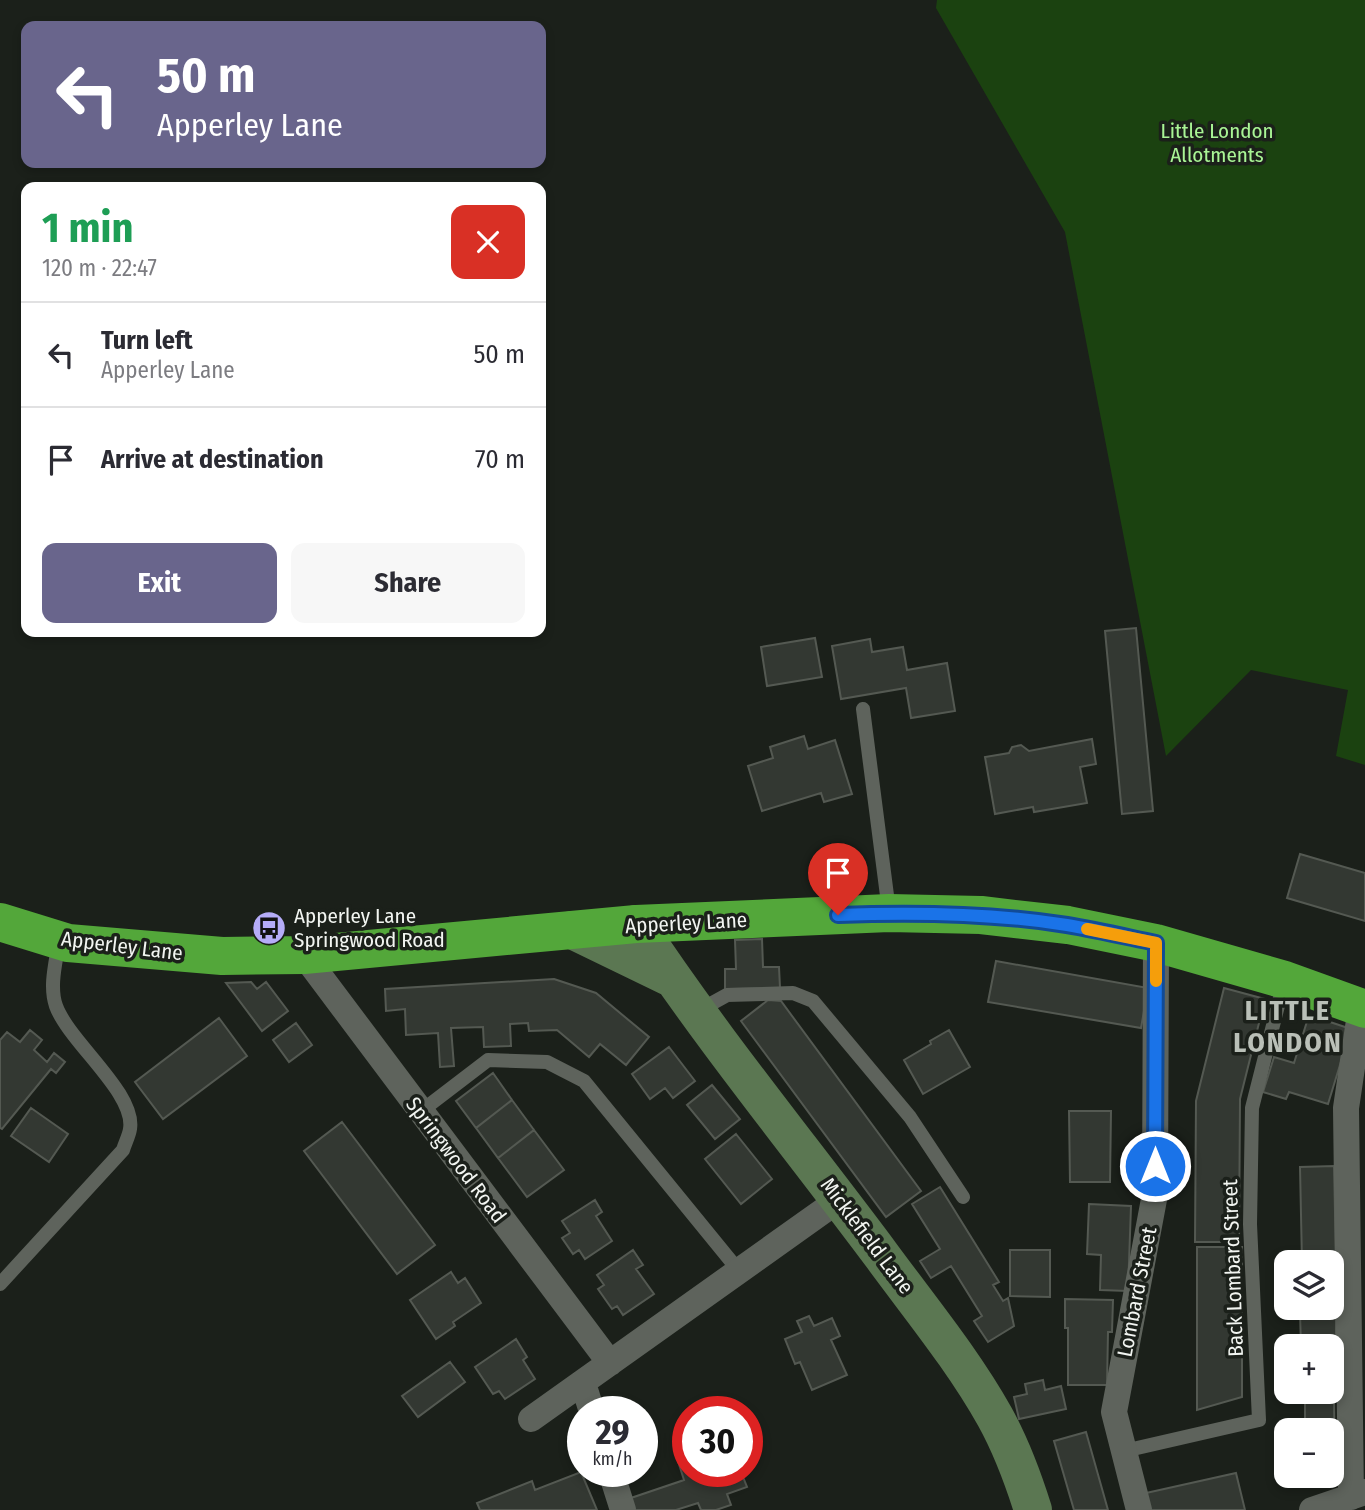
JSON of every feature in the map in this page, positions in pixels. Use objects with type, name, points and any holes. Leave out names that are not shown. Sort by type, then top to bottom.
[{"type":"highway","name":"Apperley Lane","points":[[0,922],[68,943],[222,957],[304,955],[636,924],[889,913],[981,915],[1055,923],[1156,943],[1285,980],[1363,1008]]},
{"type":"main road","name":"Micklefield Lane","points":[[636,924],[697,1012],[960,1361],[995,1418],[1023,1479],[1033,1510]]},
{"type":"main road","name":"Micklefield Lane","points":[[572,930],[673,979]]},
{"type":"street","name":"Lombard Street","points":[[1139,1510],[1114,1412],[1155,1194],[1156,943]]},
{"type":"street","name":"Springwood Road","points":[[304,955],[610,1363]]},
{"type":"street","points":[[1312,1510],[1358,1494],[1346,1108],[1363,1008]]},
{"type":"street","points":[[531,1419],[840,1199]]},
{"type":"street","points":[[583,1383],[587,1396]]},
{"type":"street","points":[[616,1487],[623,1510]]},
{"type":"lane","points":[[863,709],[889,913]]},
{"type":"lane","points":[[0,1284],[123,1150],[130,1128],[127,1108],[117,1090],[68,1029],[55,1004],[53,980],[59,940]]},
{"type":"lane","name":"Back Lombard Street","points":[[1124,1451],[1259,1420],[1250,1224],[1252,1108],[1285,980]]},
{"type":"lane","points":[[697,1012],[727,995],[793,993],[813,1001],[910,1116],[963,1197]]},
{"type":"lane","points":[[420,1112],[488,1060],[547,1062],[584,1081],[739,1271]]},
{"type":"green space","name":"Little London Allotments","points":[[937,0],[1365,0],[1365,765],[1336,756],[1348,690],[1251,670],[1166,756],[1065,232],[936,8]]},
{"type":"building","points":[[1136,628],[1153,811],[1122,814],[1105,631]]},
{"type":"building","points":[[815,638],[822,677],[767,686],[761,647]]},
{"type":"building","points":[[870,639],[872,652],[903,647],[907,670],[947,663],[955,711],[911,718],[906,688],[841,699],[832,646]]},
{"type":"building","points":[[804,736],[808,749],[835,740],[852,794],[824,802],[821,793],[762,811],[748,766],[773,758],[770,747]]},
{"type":"building","points":[[1092,739],[1096,764],[1080,767],[1087,803],[1034,812],[1033,807],[995,814],[985,757],[1009,753],[1012,747],[1021,745],[1029,751]]},
{"type":"building","points":[[1300,854],[1365,873],[1365,921],[1287,898]]},
{"type":"building","points":[[762,939],[763,967],[779,967],[780,988],[725,989],[725,969],[736,969],[735,940]]},
{"type":"building","points":[[996,961],[1148,988],[1141,1028],[988,1002]]},
{"type":"building","points":[[554,979],[596,993],[649,1037],[626,1065],[600,1044],[589,1057],[557,1030],[529,1031],[528,1023],[510,1024],[511,1046],[484,1047],[483,1027],[451,1028],[454,1066],[440,1067],[438,1033],[406,1035],[405,1009],[386,1011],[385,989]]},
{"type":"building","points":[[251,982],[257,989],[266,982],[288,1011],[262,1031],[226,983]]},
{"type":"building","points":[[1224,988],[1265,999],[1240,1099],[1239,1242],[1195,1242],[1196,1101]]},
{"type":"building","points":[[768,1000],[781,1001],[921,1191],[886,1217],[741,1021]]},
{"type":"building","points":[[1309,1015],[1351,1029],[1328,1104],[1289,1092],[1286,1099],[1263,1092],[1274,1057],[1294,1063]]},
{"type":"building","points":[[219,1018],[247,1056],[163,1119],[135,1082]]},
{"type":"building","points":[[296,1023],[312,1045],[289,1062],[273,1040]]},
{"type":"building","points":[[30,1030],[42,1040],[34,1050],[47,1062],[54,1053],[65,1062],[56,1073],[51,1069],[2,1129],[0,1040],[7,1032],[20,1042]]},
{"type":"building","points":[[949,1030],[970,1067],[923,1094],[904,1060]]},
{"type":"building","points":[[669,1047],[695,1081],[673,1098],[665,1088],[650,1099],[632,1074]]},
{"type":"building","points":[[493,1073],[512,1100],[476,1128],[456,1101]]},
{"type":"building","points":[[712,1085],[740,1119],[715,1139],[687,1105]]},
{"type":"building","points":[[512,1100],[534,1130],[498,1158],[476,1128]]},
{"type":"building","points":[[31,1108],[68,1134],[49,1162],[11,1136]]},
{"type":"building","points":[[1069,1111],[1111,1111],[1110,1182],[1070,1182]]},
{"type":"building","points":[[342,1122],[435,1245],[397,1274],[304,1151]]},
{"type":"building","points":[[534,1130],[564,1170],[527,1197],[498,1158]]},
{"type":"building","points":[[736,1134],[772,1179],[741,1204],[705,1159]]},
{"type":"building","points":[[1334,1166],[1336,1250],[1302,1250],[1300,1167]]},
{"type":"building","points":[[940,1187],[999,1282],[993,1285],[1003,1301],[1008,1298],[1014,1326],[988,1342],[974,1321],[982,1316],[951,1266],[931,1278],[920,1261],[940,1249],[912,1204]]},
{"type":"building","points":[[595,1200],[602,1212],[596,1216],[612,1241],[585,1259],[579,1250],[573,1254],[562,1238],[570,1233],[562,1221]]},
{"type":"building","points":[[1089,1204],[1131,1206],[1128,1291],[1100,1290],[1101,1255],[1087,1254]]},
{"type":"building","points":[[1197,1247],[1242,1247],[1242,1397],[1197,1410]]},
{"type":"building","points":[[633,1250],[643,1265],[636,1269],[654,1294],[623,1315],[617,1306],[612,1309],[598,1289],[604,1285],[597,1275]]},
{"type":"building","points":[[1010,1250],[1050,1250],[1050,1297],[1010,1296]]},
{"type":"building","points":[[451,1272],[458,1283],[465,1278],[481,1303],[453,1322],[455,1326],[436,1339],[410,1300]]},
{"type":"building","points":[[1065,1299],[1113,1300],[1112,1332],[1108,1332],[1107,1385],[1068,1385]]},
{"type":"building","points":[[809,1316],[814,1326],[832,1318],[840,1336],[831,1340],[847,1375],[812,1390],[800,1362],[795,1364],[785,1339],[802,1332],[797,1321]]},
{"type":"building","points":[[1300,1320],[1336,1320],[1336,1334],[1301,1334]]},
{"type":"building","points":[[516,1339],[527,1357],[523,1360],[535,1379],[505,1399],[499,1391],[493,1394],[475,1367]]},
{"type":"building","points":[[450,1362],[465,1382],[418,1417],[402,1396]]},
{"type":"building","points":[[1043,1380],[1045,1390],[1061,1386],[1066,1409],[1019,1419],[1014,1397],[1027,1394],[1025,1384]]},
{"type":"building","points":[[1305,1404],[1334,1404],[1334,1418],[1305,1418]]},
{"type":"building","points":[[1086,1432],[1108,1510],[1074,1510],[1054,1441]]},
{"type":"building","points":[[1236,1473],[1245,1510],[1150,1510],[1146,1493]]},
{"type":"building","points":[[567,1477],[567,1487],[587,1487],[597,1510],[480,1510],[477,1503],[532,1481],[535,1490]]},
{"type":"building","points":[[672,1484],[672,1487],[747,1487],[727,1494],[731,1505],[716,1510],[701,1510],[698,1503],[676,1510],[631,1510],[628,1499]]},
{"type":"slow traffic","points":[[1087,929],[1156,943],[1156,981]]},
{"type":"place","name":"Apperley Lane Springwood Road","points":[[269,928]]},
{"type":"district","name":"LITTLE LONDON","points":[[1288,1026]]},
{"type":"route","points":[[838,915],[981,915],[1068,925],[1156,943],[1155,1166]]}]
